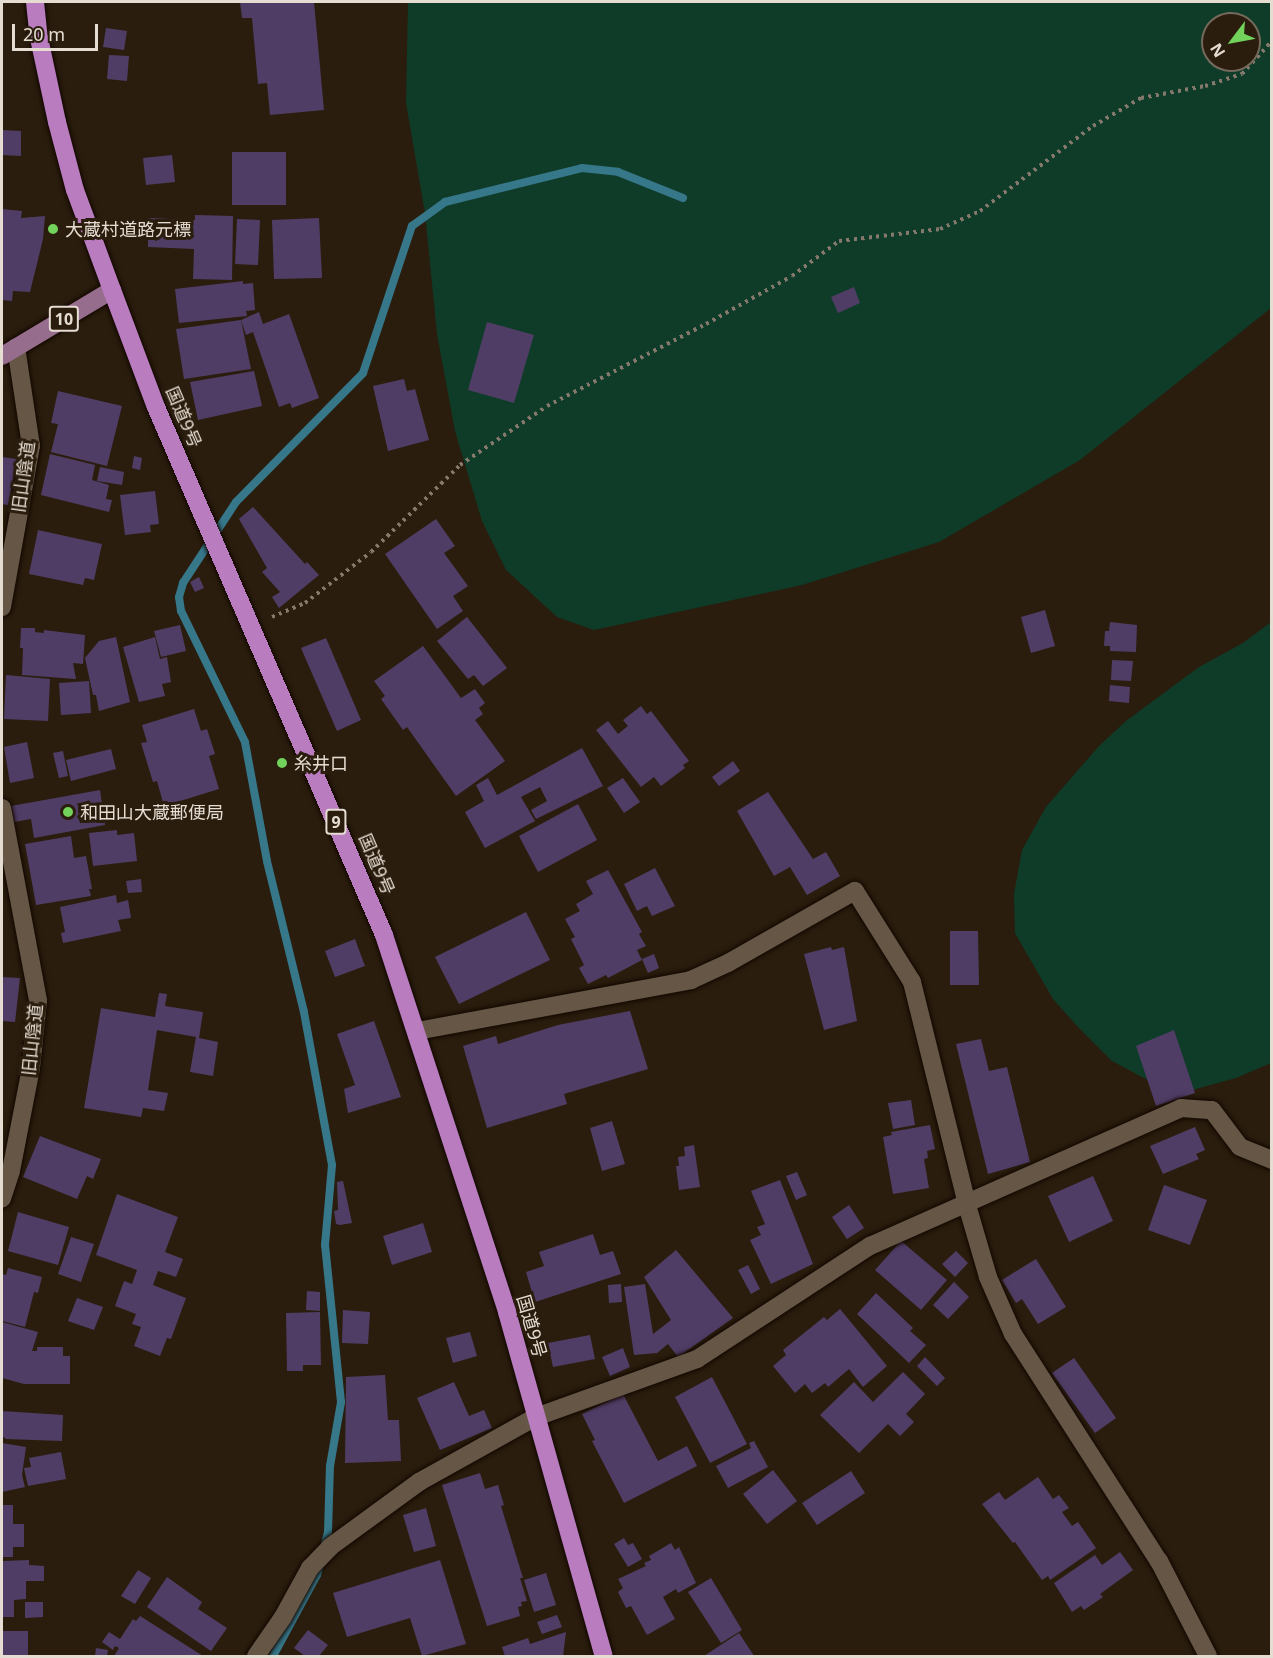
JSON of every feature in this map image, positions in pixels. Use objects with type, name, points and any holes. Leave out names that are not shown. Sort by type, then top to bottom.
[{"type":"highway","name":"国道9号","points":[[35,2],[39,38],[75,190],[112,290],[156,407],[384,935],[504,1301],[604,1656]]},
{"type":"main road","name":"10","points":[[9,352],[112,290]]},
{"type":"street","name":"旧山陰道","points":[[2,607],[31,447],[9,352]]},
{"type":"street","name":"旧山陰道","points":[[2,808],[38,1001],[31,1068],[11,1171],[2,1199]]},
{"type":"street","points":[[417,1031],[691,980],[728,963],[855,891],[912,982],[967,1205],[988,1277],[1013,1334],[1160,1561],[1208,1656]]},
{"type":"street","points":[[256,1656],[283,1617],[310,1568],[330,1547],[419,1482],[536,1417],[697,1359],[870,1246],[967,1205],[1181,1108],[1212,1110],[1240,1147],[1272,1160]]},
{"type":"path","points":[[252,626],[305,603],[370,552],[460,465],[547,406],[706,324],[792,276],[839,241],[940,229],[980,211],[1093,126],[1142,98],[1205,86],[1242,74],[1272,40]]},
{"type":"green space","points":[[408,2],[1271,2],[1271,308],[1080,460],[939,542],[802,585],[594,630],[557,617],[506,570],[482,521],[455,431],[437,334],[425,213],[406,103]]},
{"type":"green space","points":[[1271,622],[1271,1063],[1236,1078],[1192,1090],[1146,1079],[1112,1061],[1078,1027],[1053,999],[1015,933],[1014,894],[1022,850],[1046,807],[1099,746],[1126,721],[1199,667],[1243,643]]},
{"type":"building","points":[[240,2],[314,2],[324,110],[270,115],[267,83],[258,84],[252,18],[242,18]]},
{"type":"building","points":[[106,28],[127,31],[124,50],[103,47]]},
{"type":"building","points":[[109,55],[129,56],[127,81],[107,79]]},
{"type":"building","points":[[2,130],[21,131],[21,156],[2,155]]},
{"type":"building","points":[[232,152],[286,152],[286,205],[232,205]]},
{"type":"building","points":[[172,155],[175,182],[146,185],[143,158]]},
{"type":"building","points":[[2,209],[22,211],[21,218],[45,216],[43,239],[30,292],[13,291],[12,301],[2,300]]},
{"type":"building","points":[[195,215],[233,216],[232,280],[193,279],[194,249],[148,247],[148,218],[195,220]]},
{"type":"building","points":[[319,218],[322,278],[274,279],[272,220]]},
{"type":"building","points":[[237,219],[260,220],[258,265],[235,264]]},
{"type":"building","points":[[243,281],[243,284],[253,283],[255,310],[246,311],[247,316],[179,323],[175,289]]},
{"type":"building","points":[[854,287],[860,303],[838,313],[831,297]]},
{"type":"building","points":[[259,312],[263,324],[289,314],[319,398],[292,408],[290,403],[279,407],[253,332],[246,335],[241,320]]},
{"type":"building","points":[[241,320],[251,369],[184,379],[176,329]]},
{"type":"building","points":[[487,322],[534,335],[514,403],[468,390]]},
{"type":"building","points":[[254,371],[262,406],[198,420],[190,382]]},
{"type":"building","points":[[404,379],[407,391],[415,389],[429,440],[388,451],[373,386]]},
{"type":"building","points":[[58,391],[122,406],[107,466],[51,452],[58,424],[51,423]]},
{"type":"building","points":[[50,454],[95,465],[92,480],[109,485],[106,499],[112,500],[109,512],[41,495]]},
{"type":"building","points":[[134,456],[142,458],[140,470],[132,468]]},
{"type":"building","points":[[2,457],[17,459],[8,505],[2,504]]},
{"type":"building","points":[[100,467],[124,472],[122,485],[97,481]]},
{"type":"building","points":[[155,491],[159,524],[150,525],[151,532],[125,535],[120,495]]},
{"type":"building","points":[[253,507],[305,564],[307,562],[319,575],[279,608],[272,597],[280,592],[262,572],[267,568],[239,519]]},
{"type":"building","points":[[436,519],[455,546],[444,553],[468,586],[453,596],[463,611],[437,629],[385,554]]},
{"type":"building","points":[[38,530],[102,544],[94,580],[85,578],[83,585],[29,574]]},
{"type":"building","points":[[199,577],[204,588],[195,592],[190,582]]},
{"type":"building","points":[[1045,610],[1055,646],[1031,653],[1021,617]]},
{"type":"building","points":[[467,617],[507,668],[483,686],[474,675],[468,679],[437,641]]},
{"type":"building","points":[[1110,622],[1137,625],[1136,652],[1110,651],[1110,646],[1104,646],[1105,631],[1109,631]]},
{"type":"building","points":[[180,625],[186,651],[161,657],[154,631]]},
{"type":"building","points":[[21,628],[35,628],[35,632],[44,633],[44,630],[85,635],[83,664],[73,663],[76,679],[22,675]]},
{"type":"building","points":[[116,637],[130,702],[99,711],[85,658],[99,641]]},
{"type":"building","points":[[155,637],[160,659],[167,657],[171,682],[162,684],[165,696],[139,702],[123,647]]},
{"type":"building","points":[[326,638],[361,720],[337,731],[301,648]]},
{"type":"building","points":[[423,646],[461,698],[475,689],[485,703],[479,708],[483,714],[475,720],[505,761],[456,796],[407,727],[403,730],[381,699],[385,696],[374,681]]},
{"type":"building","points":[[1112,660],[1133,661],[1131,681],[1111,680]]},
{"type":"building","points":[[6,675],[50,679],[48,721],[4,719]]},
{"type":"building","points":[[89,681],[91,713],[61,715],[59,683]]},
{"type":"building","points":[[1110,685],[1130,687],[1129,703],[1109,701]]},
{"type":"building","points":[[641,706],[647,714],[651,711],[689,761],[683,765],[685,768],[661,786],[654,777],[641,787],[596,730],[608,721],[618,734],[628,726],[623,720]]},
{"type":"building","points":[[194,709],[201,731],[207,729],[215,754],[209,756],[219,789],[164,806],[157,781],[153,782],[141,743],[147,742],[142,725]]},
{"type":"building","points":[[27,742],[34,778],[10,783],[4,747]]},
{"type":"building","points":[[582,748],[603,786],[536,819],[531,810],[547,801],[540,787],[521,797],[535,821],[485,848],[465,812],[484,801],[476,785],[488,778],[497,795]]},
{"type":"building","points":[[111,749],[116,769],[71,781],[66,760]]},
{"type":"building","points":[[63,751],[68,776],[59,778],[53,753]]},
{"type":"building","points":[[733,761],[740,771],[719,786],[712,777]]},
{"type":"building","points":[[623,778],[640,802],[624,813],[607,788]]},
{"type":"building","points":[[100,790],[105,825],[34,838],[31,819],[14,822],[11,806]]},
{"type":"building","points":[[768,792],[813,859],[826,852],[840,876],[807,895],[790,867],[774,876],[737,811]]},
{"type":"building","points":[[578,804],[597,840],[538,872],[519,836]]},
{"type":"building","points":[[117,830],[117,835],[134,833],[137,861],[93,866],[89,833]]},
{"type":"building","points":[[71,836],[74,858],[86,856],[92,889],[89,889],[91,896],[36,905],[25,844]]},
{"type":"building","points":[[655,868],[675,906],[652,916],[647,906],[637,911],[624,884]]},
{"type":"building","points":[[608,870],[642,932],[639,934],[646,946],[637,950],[642,960],[608,978],[606,975],[588,984],[579,968],[584,965],[571,939],[575,937],[565,919],[580,911],[576,904],[593,894],[586,881]]},
{"type":"building","points":[[141,879],[142,892],[128,893],[126,881]]},
{"type":"building","points":[[116,895],[117,903],[128,900],[131,918],[118,920],[121,931],[63,943],[61,933],[65,932],[60,907]]},
{"type":"building","points":[[526,912],[550,960],[459,1004],[435,957]]},
{"type":"building","points":[[950,931],[978,931],[979,985],[950,985]]},
{"type":"building","points":[[355,939],[365,966],[335,977],[325,951]]},
{"type":"building","points":[[831,947],[832,950],[844,947],[857,1021],[824,1030],[804,954]]},
{"type":"building","points":[[654,954],[659,968],[648,973],[642,959]]},
{"type":"building","points":[[2,977],[20,978],[15,1022],[2,1021]]},
{"type":"building","points":[[159,993],[167,994],[165,1006],[203,1012],[199,1038],[218,1042],[213,1076],[190,1072],[196,1037],[157,1030],[148,1090],[168,1093],[164,1111],[143,1108],[141,1117],[84,1108],[101,1008],[155,1017]]},
{"type":"building","points":[[630,1011],[648,1069],[564,1094],[567,1104],[487,1128],[463,1046],[496,1036],[498,1044],[558,1025]]},
{"type":"building","points":[[374,1021],[401,1097],[348,1113],[344,1089],[355,1085],[337,1034]]},
{"type":"building","points":[[1174,1030],[1195,1093],[1156,1106],[1136,1046]]},
{"type":"building","points":[[981,1039],[989,1071],[1007,1067],[1030,1162],[988,1174],[956,1044]]},
{"type":"building","points":[[911,1100],[915,1125],[893,1129],[888,1103]]},
{"type":"building","points":[[612,1121],[625,1164],[602,1171],[590,1128]]},
{"type":"building","points":[[930,1125],[935,1149],[927,1151],[928,1158],[924,1159],[929,1188],[893,1194],[883,1137],[892,1135],[891,1132]]},
{"type":"building","points":[[1195,1127],[1205,1150],[1196,1154],[1199,1159],[1163,1174],[1150,1146]]},
{"type":"building","points":[[40,1136],[101,1159],[93,1179],[87,1176],[77,1199],[23,1177]]},
{"type":"building","points":[[694,1145],[700,1187],[679,1190],[676,1166],[679,1166],[678,1157],[685,1156],[684,1147]]},
{"type":"building","points":[[797,1172],[807,1195],[796,1200],[786,1176]]},
{"type":"building","points":[[1093,1176],[1113,1221],[1069,1242],[1048,1196]]},
{"type":"building","points":[[780,1180],[813,1264],[771,1284],[750,1240],[761,1235],[757,1227],[765,1224],[751,1191]]},
{"type":"building","points":[[343,1181],[352,1223],[340,1225],[336,1224],[334,1211],[338,1210],[337,1182]]},
{"type":"building","points":[[1164,1185],[1207,1200],[1190,1245],[1148,1230]]},
{"type":"building","points":[[117,1194],[178,1217],[165,1252],[183,1259],[176,1277],[158,1271],[153,1285],[186,1298],[171,1339],[167,1338],[160,1356],[134,1346],[141,1327],[132,1324],[136,1314],[115,1306],[124,1281],[132,1284],[137,1270],[96,1255]]},
{"type":"building","points":[[849,1205],[864,1228],[847,1239],[832,1217]]},
{"type":"building","points":[[18,1212],[69,1227],[58,1265],[8,1251]]},
{"type":"building","points":[[423,1223],[432,1252],[392,1265],[383,1236]]},
{"type":"building","points":[[593,1234],[600,1255],[613,1251],[621,1274],[535,1302],[526,1272],[544,1266],[539,1252]]},
{"type":"building","points":[[71,1237],[94,1244],[81,1282],[58,1274]]},
{"type":"building","points":[[901,1241],[947,1280],[921,1310],[875,1270]]},
{"type":"building","points":[[676,1250],[733,1318],[678,1357],[668,1344],[657,1353],[634,1355],[624,1287],[645,1284],[653,1334],[671,1320],[644,1277]]},
{"type":"building","points":[[956,1251],[968,1263],[955,1277],[942,1264]]},
{"type":"building","points":[[1036,1259],[1066,1307],[1038,1324],[1022,1299],[1016,1303],[1002,1280]]},
{"type":"building","points":[[748,1265],[760,1289],[751,1294],[738,1270]]},
{"type":"building","points":[[8,1268],[42,1277],[38,1293],[34,1292],[25,1327],[2,1321],[2,1274],[6,1275]]},
{"type":"building","points":[[954,1282],[969,1297],[948,1319],[933,1305]]},
{"type":"building","points":[[621,1284],[622,1302],[609,1303],[608,1285]]},
{"type":"building","points":[[307,1291],[320,1292],[320,1311],[306,1310]]},
{"type":"building","points":[[876,1293],[913,1328],[910,1331],[926,1345],[909,1363],[857,1314]]},
{"type":"building","points":[[77,1298],[103,1307],[94,1330],[68,1321]]},
{"type":"building","points":[[840,1309],[887,1366],[863,1387],[849,1369],[828,1387],[825,1383],[812,1393],[805,1384],[795,1393],[773,1366],[786,1355],[783,1350],[824,1317],[827,1320]]},
{"type":"building","points":[[343,1310],[370,1312],[368,1344],[342,1343]]},
{"type":"building","points":[[320,1312],[321,1365],[303,1365],[303,1371],[287,1371],[286,1313]]},
{"type":"building","points":[[2,1322],[38,1332],[32,1351],[37,1351],[37,1347],[63,1347],[63,1356],[70,1356],[70,1384],[24,1384],[2,1378]]},
{"type":"building","points":[[470,1332],[477,1356],[453,1363],[446,1338]]},
{"type":"building","points":[[590,1335],[595,1359],[553,1367],[548,1343]]},
{"type":"building","points":[[623,1348],[630,1367],[610,1376],[602,1357]]},
{"type":"building","points":[[925,1357],[945,1378],[937,1386],[917,1366]]},
{"type":"building","points":[[1074,1358],[1116,1418],[1095,1433],[1052,1373]]},
{"type":"building","points":[[903,1372],[925,1394],[906,1414],[914,1422],[900,1436],[888,1424],[859,1453],[820,1415],[854,1382],[873,1402]]},
{"type":"building","points":[[385,1375],[388,1420],[399,1420],[401,1461],[345,1463],[346,1377]]},
{"type":"building","points":[[712,1377],[747,1444],[710,1463],[675,1397]]},
{"type":"building","points":[[454,1382],[469,1416],[484,1410],[492,1428],[440,1450],[417,1398]]},
{"type":"building","points":[[623,1394],[658,1461],[687,1446],[697,1466],[624,1503],[592,1441],[595,1440],[582,1414]]},
{"type":"building","points":[[2,1411],[63,1415],[62,1441],[6,1439],[2,1436]]},
{"type":"building","points":[[754,1441],[768,1467],[728,1488],[716,1466],[751,1448],[749,1443]]},
{"type":"building","points":[[2,1443],[26,1447],[22,1475],[25,1487],[2,1492]]},
{"type":"building","points":[[61,1452],[66,1479],[28,1486],[24,1468],[31,1467],[29,1458]]},
{"type":"building","points":[[773,1470],[797,1501],[767,1524],[743,1494]]},
{"type":"building","points":[[851,1471],[865,1493],[817,1525],[802,1503]]},
{"type":"building","points":[[480,1473],[485,1489],[498,1485],[504,1505],[501,1506],[523,1578],[520,1578],[527,1601],[521,1602],[522,1606],[518,1607],[520,1616],[487,1626],[442,1485]]},
{"type":"building","points":[[1038,1477],[1053,1499],[1059,1495],[1069,1508],[1062,1512],[1072,1526],[1078,1522],[1096,1548],[1050,1580],[1048,1576],[1042,1580],[1015,1542],[1013,1543],[982,1504],[999,1492],[1005,1500]]},
{"type":"building","points":[[2,1505],[13,1505],[13,1524],[24,1524],[24,1547],[13,1547],[13,1557],[2,1557]]},
{"type":"building","points":[[426,1508],[436,1546],[414,1552],[403,1515]]},
{"type":"building","points":[[624,1538],[628,1545],[633,1543],[642,1559],[628,1567],[614,1544]]},
{"type":"building","points":[[671,1543],[675,1550],[679,1547],[696,1583],[678,1593],[676,1589],[663,1597],[675,1619],[647,1635],[631,1606],[626,1608],[618,1592],[623,1588],[618,1579],[646,1566],[644,1563],[651,1560],[649,1556]]},
{"type":"building","points":[[1120,1552],[1133,1570],[1100,1594],[1103,1597],[1084,1610],[1081,1606],[1072,1612],[1054,1583],[1095,1555],[1102,1565]]},
{"type":"building","points":[[29,1560],[29,1565],[44,1566],[44,1581],[26,1581],[26,1599],[14,1600],[14,1617],[2,1617],[2,1561]]},
{"type":"building","points":[[440,1560],[466,1644],[422,1656],[410,1618],[347,1637],[333,1593]]},
{"type":"building","points":[[138,1570],[151,1578],[135,1604],[121,1596]]},
{"type":"building","points":[[546,1573],[556,1605],[534,1612],[524,1580]]},
{"type":"building","points":[[167,1577],[202,1602],[198,1609],[227,1628],[211,1651],[147,1607]]},
{"type":"building","points":[[711,1578],[742,1630],[721,1643],[688,1592]]},
{"type":"building","points":[[25,1602],[43,1602],[43,1617],[25,1618]]},
{"type":"building","points":[[557,1615],[562,1627],[542,1634],[537,1622]]},
{"type":"building","points":[[140,1616],[203,1656],[114,1656],[119,1648],[115,1646],[113,1650],[102,1642],[109,1632],[120,1639],[133,1619],[136,1621]]},
{"type":"building","points":[[308,1630],[328,1645],[319,1656],[305,1656],[294,1648]]},
{"type":"building","points":[[2,1631],[28,1631],[28,1656],[2,1656]]},
{"type":"building","points":[[566,1632],[563,1656],[505,1656],[502,1647],[528,1638],[530,1644]]},
{"type":"building","points":[[739,1633],[754,1656],[704,1656]]},
{"type":"building","points":[[96,1648],[108,1650],[107,1656],[95,1656]]},
{"type":"waterway","points":[[324,1548],[328,1532],[330,1466],[341,1402],[325,1245],[332,1165],[304,1012],[267,861],[245,742],[181,611],[179,597],[183,583],[236,502],[363,373],[412,226],[445,202],[582,168],[618,172],[683,198]]},
{"type":"waterway","points":[[273,1656],[317,1575],[320,1564]]},
{"type":"place","name":"大蔵村道路元標","points":[[53,229]]},
{"type":"place","name":"糸井口","points":[[282,763]]},
{"type":"place","name":"和田山大蔵郵便局","points":[[68,812]]}]
